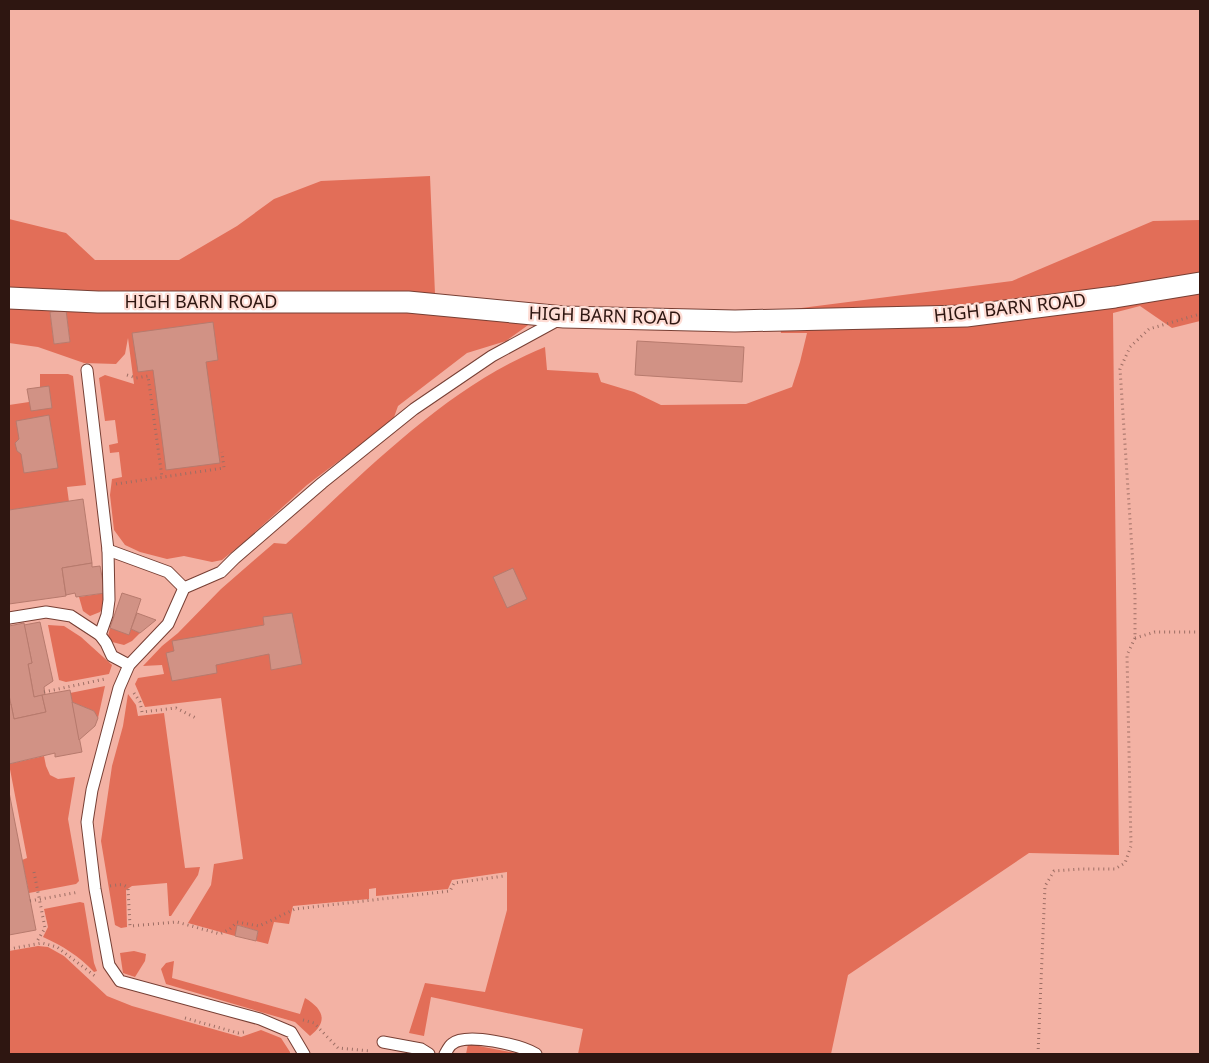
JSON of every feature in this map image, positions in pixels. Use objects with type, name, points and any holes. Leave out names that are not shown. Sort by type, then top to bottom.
[{"type":"street","name":"HIGH BARN ROAD","points":[[9,298],[98,302],[408,302],[564,317],[735,321],[966,316],[1115,297],[1200,283]]},
{"type":"lane","points":[[304,1054],[291,1032],[260,1019],[120,981],[108,965],[95,889],[87,822],[92,790],[119,688],[129,665],[168,624],[184,588],[221,572],[322,484],[414,410],[492,356],[564,317]]},
{"type":"lane","points":[[87,370],[108,550],[110,600],[100,634]]},
{"type":"lane","points":[[108,550],[168,572],[184,588]]},
{"type":"lane","points":[[9,618],[46,612],[71,616],[100,634],[112,656],[129,665]]},
{"type":"lane","points":[[445,1054],[451,1044],[460,1040],[477,1040],[501,1043],[536,1054]]},
{"type":"lane","points":[[383,1042],[421,1049],[429,1054]]},
{"type":"path","points":[[1038,1054],[1045,886],[1054,871],[1115,869],[1125,863],[1131,846],[1127,655],[1135,638],[1135,595],[1120,370],[1130,347],[1149,329],[1200,314]]},
{"type":"path","points":[[127,375],[136,378],[148,376],[162,477]]},
{"type":"path","points":[[101,486],[224,468],[222,452]]},
{"type":"path","points":[[1135,638],[1155,632],[1200,632]]},
{"type":"path","points":[[34,872],[45,928],[35,944]]},
{"type":"path","points":[[30,901],[120,884],[128,888],[130,926],[177,922],[220,934],[230,929],[237,922],[260,926],[295,909],[450,891],[454,883],[504,876]]},
{"type":"shaded area","points":[[430,176],[435,294],[176,296],[9,289],[9,219],[66,233],[95,260],[179,260],[237,226],[274,199],[321,181]]},
{"type":"shaded area","points":[[1200,220],[1200,321],[1172,328],[1140,306],[1113,313],[1119,855],[1029,853],[848,975],[831,1054],[578,1054],[583,1029],[431,997],[424,1036],[409,1033],[425,983],[485,992],[507,910],[507,872],[452,880],[448,889],[376,896],[376,888],[369,889],[369,899],[293,906],[289,924],[274,922],[268,944],[256,941],[258,931],[238,925],[235,936],[188,923],[211,885],[214,864],[243,859],[221,698],[145,707],[135,684],[138,678],[164,674],[162,665],[143,666],[221,589],[274,543],[286,544],[376,461],[440,408],[473,385],[508,364],[545,347],[547,370],[598,373],[601,382],[634,392],[661,405],[746,404],[792,387],[807,333],[781,333],[778,311],[1012,281],[1153,221]]},
{"type":"shaded area","points":[[9,305],[407,310],[531,323],[506,341],[467,353],[398,406],[393,420],[307,485],[222,560],[212,562],[184,556],[167,559],[140,552],[125,545],[114,530],[110,495],[112,479],[122,477],[119,452],[110,453],[109,445],[118,443],[115,420],[105,421],[99,378],[105,375],[134,384],[128,338],[125,354],[116,364],[84,363],[38,347],[9,343]],"holes":[[[66,310],[70,342],[54,344],[50,312]]]},
{"type":"shaded area","points":[[40,374],[68,374],[73,376],[86,485],[67,487],[69,502],[9,510],[9,405],[29,402],[40,387]]},
{"type":"shaded area","points":[[105,593],[105,604],[100,612],[90,616],[83,611],[79,597]]},
{"type":"shaded area","points":[[48,625],[64,626],[81,637],[112,665],[109,674],[66,682],[59,680]]},
{"type":"shaded area","points":[[110,628],[129,634],[131,629],[140,633],[132,641],[124,645],[112,642],[108,636]]},
{"type":"shaded area","points":[[105,686],[98,718],[94,711],[72,702],[70,693]]},
{"type":"shaded area","points":[[128,694],[136,705],[138,716],[164,713],[185,868],[200,867],[198,875],[171,916],[169,916],[167,883],[132,886],[126,890],[127,927],[121,928],[115,925],[101,841],[112,766],[123,726]]},
{"type":"shaded area","points":[[44,756],[50,775],[58,779],[75,777],[68,819],[79,881],[76,884],[29,893],[22,860],[27,858],[9,764]]},
{"type":"shaded area","points":[[80,902],[84,903],[97,971],[94,972],[70,952],[43,937],[48,927],[44,909]]},
{"type":"shaded area","points":[[38,946],[48,947],[64,956],[107,996],[132,1006],[241,1037],[261,1030],[281,1038],[290,1054],[9,1054],[9,951]]},
{"type":"shaded area","points":[[134,951],[146,954],[145,961],[135,977],[123,973],[120,953]]},
{"type":"shaded area","points":[[174,961],[172,978],[300,1014],[305,998],[320,1011],[322,1020],[320,1025],[310,1036],[295,1022],[166,984],[161,969],[166,963]]},
{"type":"shaded area","points":[[468,1044],[521,1054],[466,1054]]},
{"type":"building","points":[[66,310],[70,342],[54,344],[50,312]]},
{"type":"building","points":[[213,322],[218,360],[206,362],[220,463],[166,470],[153,370],[138,372],[132,333]]},
{"type":"building","points":[[637,341],[744,347],[742,382],[635,375]]},
{"type":"building","points":[[49,386],[52,408],[31,411],[27,389]]},
{"type":"building","points":[[49,415],[58,468],[24,473],[21,454],[17,451],[15,443],[19,439],[16,421]]},
{"type":"building","points":[[83,499],[92,563],[62,568],[66,596],[9,604],[9,510]]},
{"type":"building","points":[[92,563],[92,567],[100,566],[105,593],[76,597],[75,593],[66,595],[62,568]]},
{"type":"building","points":[[513,568],[527,599],[507,608],[493,577]]},
{"type":"building","points":[[122,593],[141,599],[129,635],[110,628]]},
{"type":"building","points":[[137,613],[156,620],[140,633],[131,629]]},
{"type":"building","points":[[292,613],[302,664],[271,670],[269,654],[216,665],[217,673],[172,681],[166,653],[174,651],[172,641],[264,625],[263,617]]},
{"type":"building","points":[[40,622],[53,681],[44,687],[45,695],[34,697],[28,664],[32,663],[24,625]]},
{"type":"building","points":[[24,623],[32,663],[28,664],[34,697],[42,695],[46,712],[14,719],[9,695],[9,626]]},
{"type":"building","points":[[70,690],[82,752],[55,757],[55,753],[9,764],[9,704],[11,704],[14,719],[46,712],[42,695]]},
{"type":"building","points":[[72,702],[94,711],[98,718],[95,726],[79,740]]},
{"type":"building","points":[[9,792],[36,930],[9,935]]},
{"type":"building","points":[[237,925],[258,931],[256,941],[235,936]]}]
